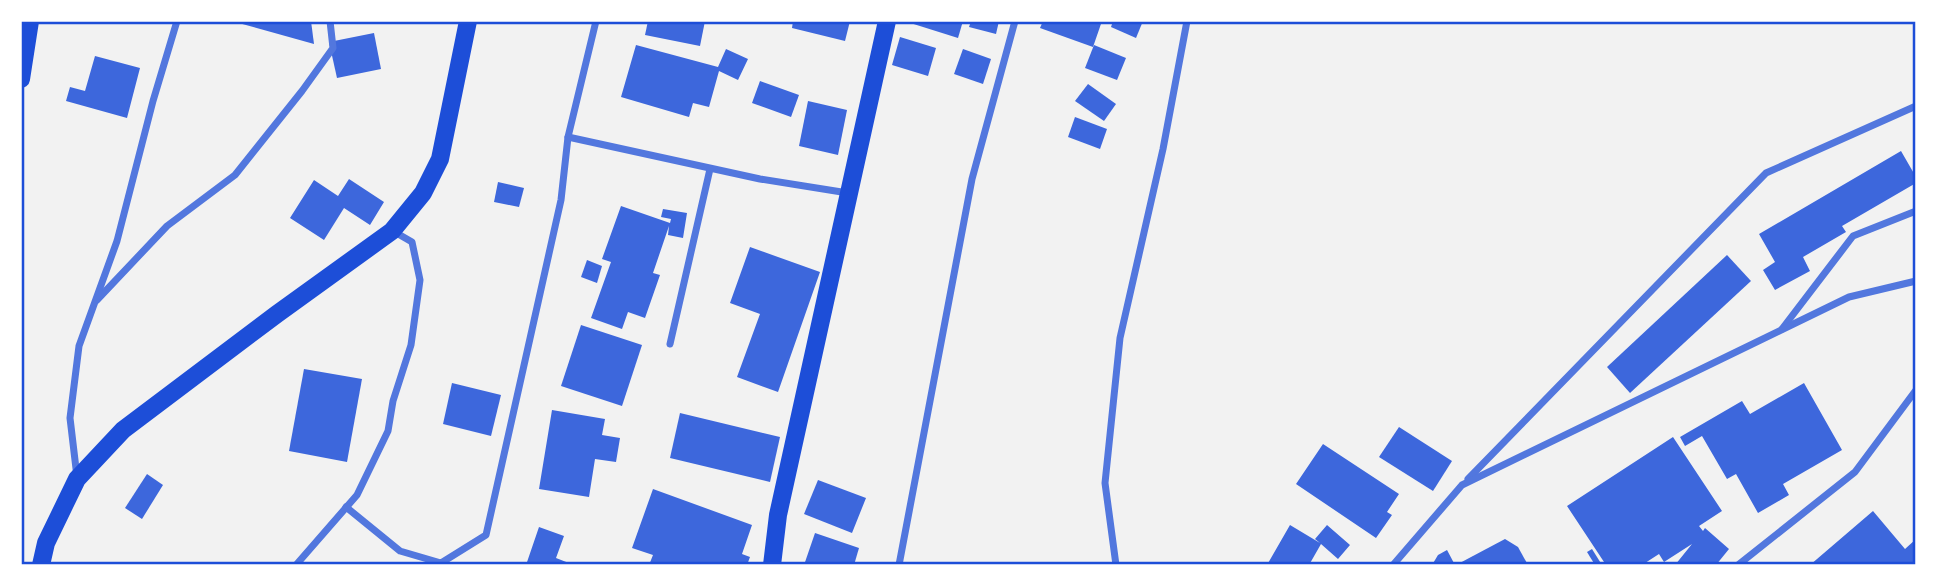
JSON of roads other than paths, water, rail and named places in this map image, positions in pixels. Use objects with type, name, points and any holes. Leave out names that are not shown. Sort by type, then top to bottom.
[{"type":"main road","points":[[21,79],[30,21]]},
{"type":"main road","points":[[41,565],[46,543],[77,479],[123,430],[392,231],[423,193],[440,159],[468,21]]},
{"type":"main road","points":[[772,565],[778,515],[887,21]]},
{"type":"street","points":[[77,479],[70,418],[79,346],[117,241],[153,101],[177,21]]},
{"type":"street","points":[[94,303],[167,226],[236,175],[333,48],[330,21]]},
{"type":"street","points":[[346,507],[400,551],[441,563],[486,536],[561,200],[568,137],[596,21]]},
{"type":"street","points":[[899,565],[972,180],[1014,21]]},
{"type":"street","points":[[1116,565],[1105,483],[1120,338],[1163,149],[1187,21]]},
{"type":"street","points":[[1393,565],[1462,485],[1766,173],[1916,106]]},
{"type":"street","points":[[568,137],[760,180],[848,193]]},
{"type":"street","points":[[670,344],[710,169]]},
{"type":"street","points":[[1781,330],[1853,236],[1916,211]]},
{"type":"street","points":[[296,565],[357,495],[388,431],[393,401],[411,345],[420,279],[412,242],[392,231]]},
{"type":"street","points":[[1462,485],[1849,298],[1916,281]]},
{"type":"street","points":[[1738,565],[1855,472],[1916,390]]}]
